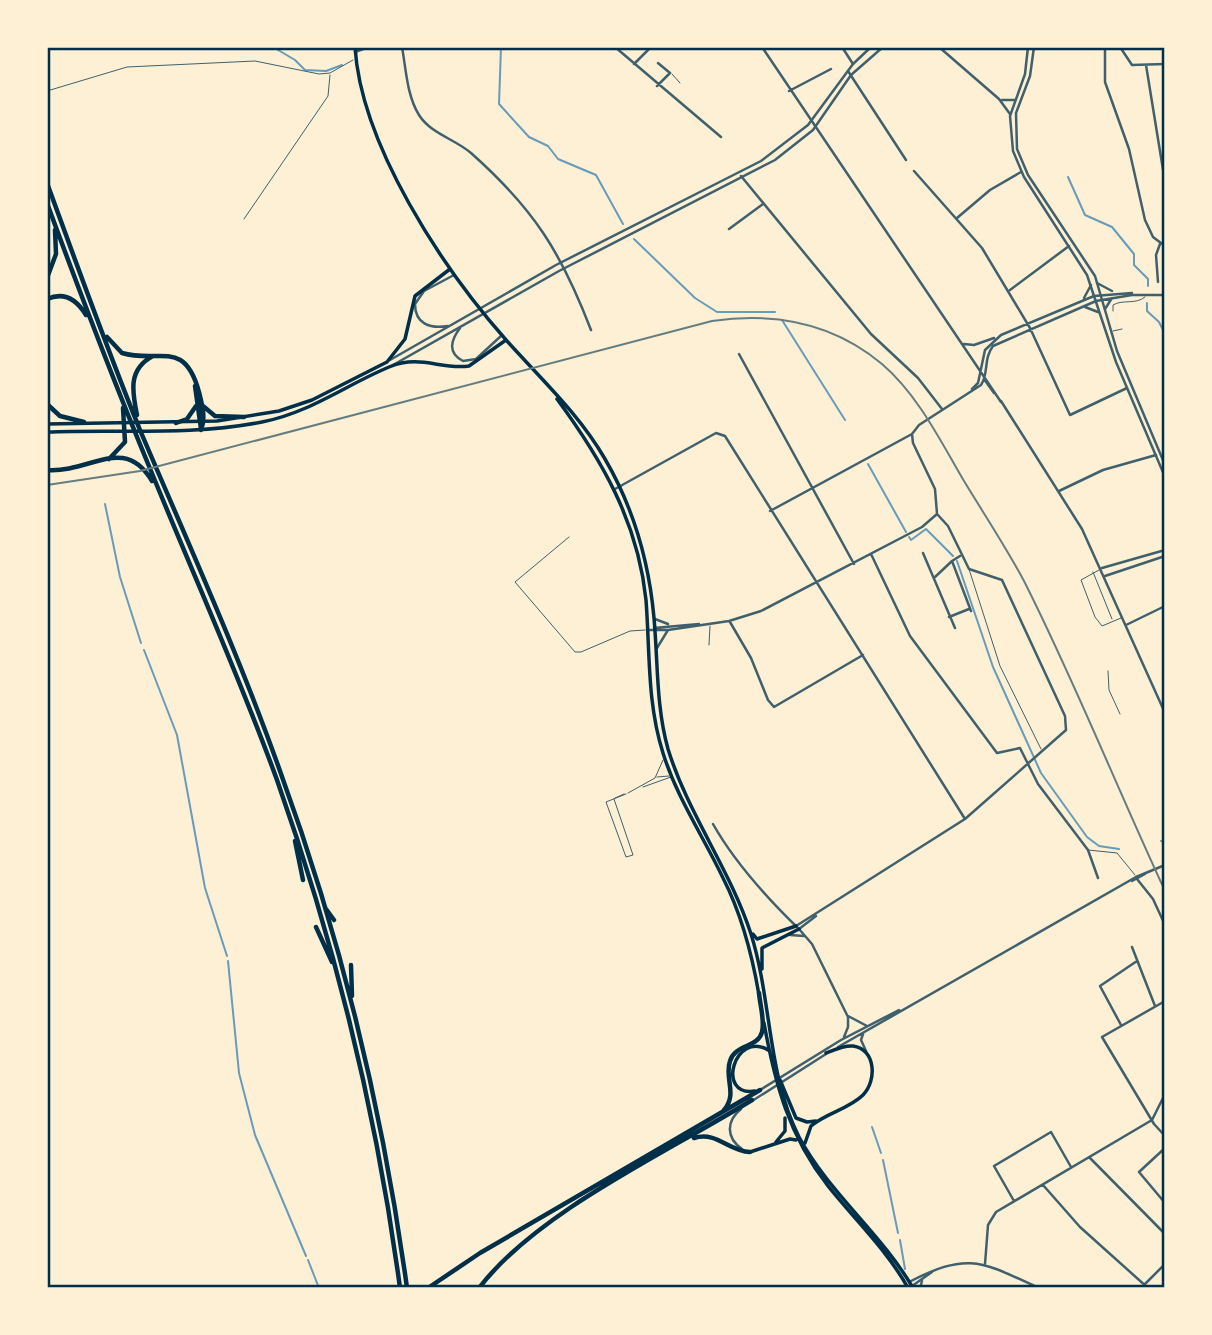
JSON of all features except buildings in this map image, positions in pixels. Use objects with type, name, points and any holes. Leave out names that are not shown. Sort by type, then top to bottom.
[{"type":"highway","points":[[47,183],[144,438],[148,464],[233,663],[295,833],[334,965],[372,1122],[400,1288]]},
{"type":"highway","points":[[47,202],[126,414],[258,710],[324,905],[356,1021]]},
{"type":"highway","points":[[47,278],[56,254],[53,218]]},
{"type":"highway","points":[[47,299],[62,295],[74,299],[93,325]]},
{"type":"highway","points":[[101,327],[114,347],[122,353],[180,359],[195,379],[201,430]]},
{"type":"highway","points":[[135,414],[132,389],[135,374],[144,362],[158,355]]},
{"type":"highway","points":[[47,404],[60,416],[84,422]]},
{"type":"highway","points":[[199,405],[215,416],[244,417]]},
{"type":"highway","points":[[176,423],[187,419],[199,405]]},
{"type":"highway","points":[[108,460],[121,449],[126,438],[126,414]]},
{"type":"highway","points":[[47,470],[128,458],[148,464]]},
{"type":"highway","points":[[295,833],[303,880]]},
{"type":"highway","points":[[324,905],[334,920]]},
{"type":"highway","points":[[316,927],[334,965]]},
{"type":"highway","points":[[351,965],[349,976],[356,1021],[388,1170],[407,1288]]},
{"type":"highway","points":[[712,1119],[729,1102],[728,1069],[733,1055],[739,1048],[757,1041],[762,1032],[759,993]]},
{"type":"highway","points":[[428,1288],[481,1253],[760,1090]]},
{"type":"highway","points":[[478,1288],[516,1249],[576,1206],[752,1100]]},
{"type":"highway","points":[[683,1142],[704,1135],[712,1136],[737,1150],[750,1152]]},
{"type":"main road","points":[[355,50],[364,100],[387,156],[417,215],[470,297],[545,383],[618,488],[642,547],[654,618],[663,727],[682,786],[736,893],[750,930],[783,1099],[798,1139],[910,1286]]},
{"type":"main road","points":[[47,424],[201,422],[244,417],[312,400],[387,362],[405,339],[415,296],[450,269]]},
{"type":"main road","points":[[47,432],[201,430],[265,421],[313,406],[390,366],[423,360],[468,366],[506,340]]},
{"type":"main road","points":[[618,488],[637,551],[653,707],[663,752],[672,777],[734,902],[750,947],[769,1051],[785,1112],[798,1139],[830,1188],[910,1286]]},
{"type":"main road","points":[[750,930],[760,940],[797,927]]},
{"type":"main road","points":[[765,1002],[760,952],[797,927]]},
{"type":"main road","points":[[760,1090],[740,1089],[733,1081],[732,1069],[736,1058],[747,1049],[761,1046],[769,1051]]},
{"type":"main road","points":[[806,1149],[806,1134],[818,1121],[860,1098],[868,1089],[873,1071],[867,1055],[849,1046],[826,1053]]},
{"type":"main road","points":[[777,1073],[796,1118],[807,1122],[818,1121]]},
{"type":"main road","points":[[776,1143],[786,1129],[785,1112]]},
{"type":"main road","points":[[750,1152],[798,1139]]},
{"type":"street","points":[[355,50],[369,47]]},
{"type":"street","points":[[402,47],[411,96],[420,116],[438,133],[470,152],[521,203],[566,268],[591,330]]},
{"type":"street","points":[[615,47],[657,86],[721,137]]},
{"type":"street","points":[[634,64],[650,47]]},
{"type":"street","points":[[762,47],[789,91],[816,126],[981,369],[1059,491],[1102,568],[1121,618],[1165,713]]},
{"type":"street","points":[[842,47],[853,64]]},
{"type":"street","points":[[387,362],[562,262],[739,174],[779,148],[811,121],[853,64],[871,47]]},
{"type":"street","points":[[390,366],[566,268],[782,155],[816,126],[851,75],[883,47]]},
{"type":"street","points":[[939,47],[999,99],[1010,116]]},
{"type":"street","points":[[1028,47],[1025,75],[1010,116],[1010,138],[1021,172],[1091,285],[1127,388],[1165,477]]},
{"type":"street","points":[[1034,47],[1030,75],[1016,113],[1017,149],[1028,175],[1097,283],[1111,332],[1165,465]]},
{"type":"street","points":[[1104,47],[1105,82],[1129,149],[1145,220],[1160,244],[1165,246]]},
{"type":"street","points":[[1120,47],[1130,63],[1165,64]]},
{"type":"street","points":[[657,86],[670,73],[659,63]]},
{"type":"street","points":[[1146,65],[1165,182]]},
{"type":"street","points":[[789,91],[831,69]]},
{"type":"street","points":[[848,71],[906,160]]},
{"type":"street","points":[[999,99],[1009,102],[1015,100]]},
{"type":"street","points":[[914,171],[979,243],[1010,290],[1070,415],[1127,388]]},
{"type":"street","points":[[957,218],[990,190],[1021,172]]},
{"type":"street","points":[[739,174],[873,337],[915,374],[943,410]]},
{"type":"street","points":[[729,229],[763,204]]},
{"type":"street","points":[[1158,282],[1156,256],[1160,244]]},
{"type":"street","points":[[1010,290],[1069,246]]},
{"type":"street","points":[[451,325],[428,326],[420,320],[415,307],[424,291],[454,275]]},
{"type":"street","points":[[1097,283],[1115,293]]},
{"type":"street","points":[[1083,300],[1091,285]]},
{"type":"street","points":[[770,511],[912,434],[922,423],[979,384],[985,377],[986,358],[993,346],[1029,326],[1083,300],[1115,293],[1165,295]]},
{"type":"street","points":[[1102,297],[1142,295]]},
{"type":"street","points":[[961,341],[974,345],[1082,307],[1095,298]]},
{"type":"street","points":[[1105,309],[1112,298]]},
{"type":"street","points":[[1082,307],[1099,312]]},
{"type":"street","points":[[463,326],[452,340],[454,354],[463,360],[476,359],[502,335]]},
{"type":"street","points":[[979,384],[987,347],[1001,335]]},
{"type":"street","points":[[739,355],[854,564]]},
{"type":"street","points":[[979,384],[990,385]]},
{"type":"street","points":[[618,488],[719,432],[728,439],[770,511],[965,819]]},
{"type":"street","points":[[797,927],[965,819],[1064,734],[1067,725],[1002,580],[969,569],[948,526],[937,514],[937,497],[913,443],[912,434]]},
{"type":"street","points":[[1059,491],[1103,470],[1156,455]]},
{"type":"street","points":[[647,630],[671,625],[729,621],[782,603],[928,523],[937,514]]},
{"type":"street","points":[[1102,568],[1165,550]]},
{"type":"street","points":[[923,553],[955,628]]},
{"type":"street","points":[[871,554],[910,636],[997,753],[1020,748],[1038,784],[1088,850],[1098,878]]},
{"type":"street","points":[[935,577],[961,555]]},
{"type":"street","points":[[1105,576],[1165,556]]},
{"type":"street","points":[[949,617],[970,610],[952,561]]},
{"type":"street","points":[[1123,561],[1126,568]]},
{"type":"street","points":[[1126,625],[1165,606]]},
{"type":"street","points":[[654,618],[671,625]]},
{"type":"street","points":[[729,621],[751,658],[768,700],[774,707],[863,655]]},
{"type":"street","points":[[655,629],[668,630],[710,623]]},
{"type":"street","points":[[656,653],[668,630]]},
{"type":"street","points":[[713,824],[763,891],[807,937],[852,1020],[867,1026]]},
{"type":"street","points":[[750,1152],[736,1145],[729,1128],[734,1115],[770,1087],[1127,883],[1164,865]]},
{"type":"street","points":[[1136,878],[1153,899],[1165,925]]},
{"type":"street","points":[[785,936],[807,937]]},
{"type":"street","points":[[1132,947],[1156,1006]]},
{"type":"street","points":[[1121,1025],[1100,986],[1137,961]]},
{"type":"street","points":[[1165,1001],[1102,1037],[1152,1120],[1165,1136]]},
{"type":"street","points":[[786,1077],[841,1040],[915,1003]]},
{"type":"street","points":[[841,1040],[848,1027],[846,1012]]},
{"type":"street","points":[[865,1032],[861,1040],[867,1055]]},
{"type":"street","points":[[760,1090],[770,1087]]},
{"type":"street","points":[[985,1264],[990,1221],[996,1212],[1152,1120],[1165,1094]]},
{"type":"street","points":[[1014,1201],[994,1166],[1051,1132],[1072,1167]]},
{"type":"street","points":[[1165,1148],[1139,1172],[1165,1202]]},
{"type":"street","points":[[1089,1157],[1165,1234]]},
{"type":"street","points":[[1043,1185],[1080,1227],[1148,1288]]},
{"type":"street","points":[[910,1286],[935,1270],[961,1262],[985,1264],[1039,1288]]},
{"type":"street","points":[[1144,1285],[1165,1264]]},
{"type":"street","points":[[910,1286],[922,1281],[935,1270]]},
{"type":"street","points":[[920,1288],[922,1281]]},
{"type":"lane","points":[[47,91],[127,67],[255,61],[312,74],[330,73],[356,60]]},
{"type":"lane","points":[[244,219],[328,96],[330,73]]},
{"type":"lane","points":[[670,73],[680,83]]},
{"type":"lane","points":[[1113,311],[1113,305],[1118,302],[1139,301],[1148,295]]},
{"type":"lane","points":[[1111,332],[1122,329]]},
{"type":"lane","points":[[569,537],[515,582],[523,592],[578,653],[630,631],[647,630]]},
{"type":"lane","points":[[1102,568],[1082,578],[1082,586],[1098,624],[1102,626],[1121,618]]},
{"type":"lane","points":[[969,569],[1000,666],[1040,753]]},
{"type":"lane","points":[[1093,572],[1113,622]]},
{"type":"lane","points":[[709,645],[710,623]]},
{"type":"lane","points":[[1108,671],[1109,690],[1119,714]]},
{"type":"lane","points":[[655,778],[663,765],[663,752]]},
{"type":"lane","points":[[614,799],[633,855],[626,857],[606,802],[672,777],[676,771]]},
{"type":"lane","points":[[640,788],[664,775],[672,777],[682,786]]},
{"type":"lane","points":[[1088,850],[1117,853],[1136,878]]},
{"type":"waterway","points":[[273,47],[295,60],[305,70],[326,71],[342,65]]},
{"type":"waterway","points":[[501,47],[499,104],[529,137],[548,146],[558,159],[596,175],[623,224]]},
{"type":"waterway","points":[[1068,177],[1085,215],[1112,227],[1134,254],[1134,265],[1148,279],[1148,286]]},
{"type":"waterway","points":[[634,239],[695,298],[717,312],[775,312]]},
{"type":"waterway","points":[[1147,303],[1147,311],[1159,322],[1165,334]]},
{"type":"waterway","points":[[782,320],[845,420]]},
{"type":"waterway","points":[[868,464],[906,532]]},
{"type":"waterway","points":[[105,504],[120,577],[141,643]]},
{"type":"waterway","points":[[909,537],[911,540],[926,529],[953,556]]},
{"type":"waterway","points":[[957,561],[993,667],[1041,773],[1087,837],[1099,846],[1119,849]]},
{"type":"waterway","points":[[144,650],[177,735],[205,888],[227,956]]},
{"type":"waterway","points":[[1161,841],[1165,842]]},
{"type":"waterway","points":[[228,961],[239,1073],[255,1135],[306,1256]]},
{"type":"waterway","points":[[872,1127],[881,1153]]},
{"type":"waterway","points":[[883,1160],[898,1233]]},
{"type":"waterway","points":[[900,1240],[905,1269]]},
{"type":"waterway","points":[[308,1260],[319,1288]]},
{"type":"railway","points":[[47,485],[140,471],[712,321],[758,318],[823,330],[863,350],[882,364],[907,390],[937,434],[1024,581],[1165,891]]}]
